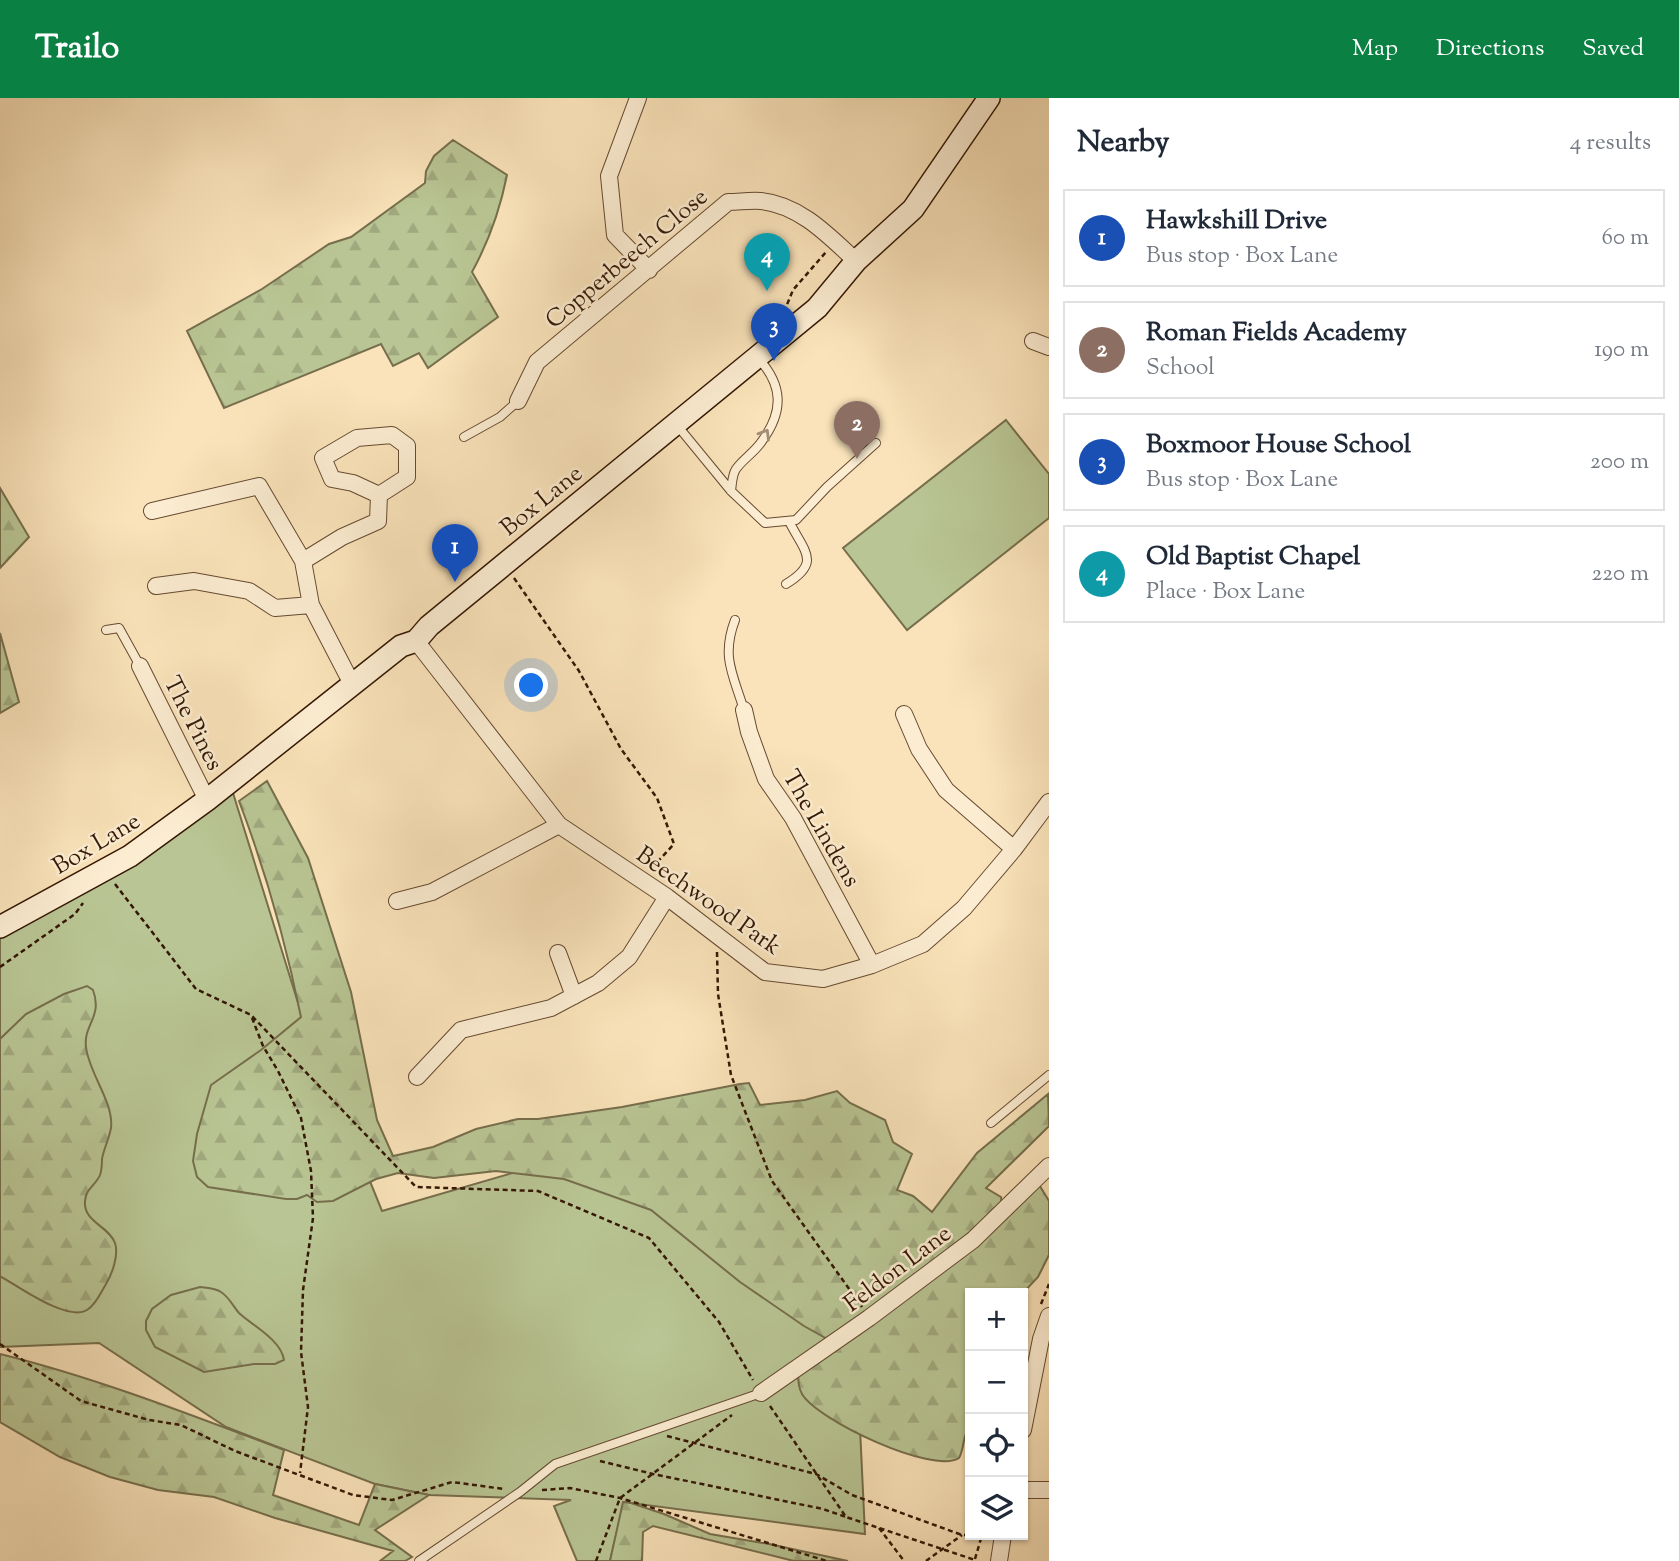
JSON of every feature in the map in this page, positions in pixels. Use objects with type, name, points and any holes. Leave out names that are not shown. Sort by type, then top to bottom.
[{"type":"main road","name":"Box Lane","points":[[0,927],[130,856],[207,800],[401,646],[416,641],[429,626],[817,308],[856,261],[913,209],[989,98]]},
{"type":"street","points":[[638,98],[609,176],[615,235],[649,270]]},
{"type":"street","name":"Copperbeech Close","points":[[518,401],[537,362],[728,202],[761,201],[790,208],[813,222],[856,261]]},
{"type":"street","points":[[1033,341],[1049,347]]},
{"type":"street","points":[[392,435],[407,446],[407,477],[379,495],[353,483],[332,479],[323,458],[358,438],[392,435]]},
{"type":"street","points":[[152,511],[259,486],[303,561],[311,605],[352,684]]},
{"type":"street","points":[[303,561],[342,537],[378,521],[379,495]]},
{"type":"street","points":[[156,586],[194,581],[249,591],[275,608],[311,605]]},
{"type":"street","name":"Beechwood Park","points":[[416,641],[559,825],[667,897],[765,972],[823,979],[872,965],[923,944],[964,908],[1049,802]]},
{"type":"street","name":"The Pines","points":[[140,666],[207,800]]},
{"type":"street","name":"The Lindens","points":[[744,710],[766,779],[793,818],[872,965]]},
{"type":"street","points":[[904,714],[919,749],[946,790],[1014,849]]},
{"type":"street","points":[[397,901],[432,892],[559,825]]},
{"type":"street","points":[[417,1077],[461,1030],[551,1008],[598,983],[629,957],[667,897]]},
{"type":"street","points":[[558,953],[574,996]]},
{"type":"street","name":"Feldon Lane","points":[[761,1393],[974,1240],[1049,1166]]},
{"type":"street","points":[[1027,1414],[1049,1316]]},
{"type":"street","points":[[1028,1490],[1049,1490]]},
{"type":"street","points":[[999,1561],[1002,1540]]},
{"type":"lane","points":[[732,491],[734,471],[763,441],[776,413],[779,392],[772,372],[758,357]]},
{"type":"lane","points":[[464,437],[500,417],[518,401]]},
{"type":"lane","points":[[676,424],[732,491],[765,523],[796,520],[827,487],[876,443]]},
{"type":"lane","points":[[786,584],[802,574],[808,560],[789,521]]},
{"type":"lane","points":[[735,620],[727,640],[727,654],[744,710]]},
{"type":"lane","points":[[106,630],[119,628],[140,666]]},
{"type":"lane","points":[[990,1123],[1049,1074]]},
{"type":"lane","points":[[419,1561],[520,1492],[555,1464],[761,1393]]},
{"type":"path","points":[[504,564],[579,671],[621,749],[657,798],[674,844],[640,880]]},
{"type":"path","points":[[105,871],[196,989],[251,1015],[415,1187],[538,1191],[649,1237],[719,1322],[761,1393],[846,1517]]},
{"type":"path","points":[[0,967],[75,914],[82,904]]},
{"type":"path","points":[[716,935],[718,994],[732,1075],[772,1181],[869,1318]]},
{"type":"path","points":[[251,1015],[263,1046],[301,1118],[311,1171],[313,1218],[303,1290],[301,1352],[307,1407],[300,1475]]},
{"type":"path","points":[[0,1344],[81,1401],[149,1420],[181,1425],[235,1451],[353,1496],[392,1500],[452,1482],[520,1492],[570,1488],[620,1498],[827,1561]]},
{"type":"path","points":[[596,1561],[620,1498],[732,1415]]},
{"type":"path","points":[[650,1431],[816,1474],[852,1495],[962,1535]]},
{"type":"path","points":[[580,1455],[653,1474],[823,1509],[975,1560],[981,1540]]},
{"type":"path","points":[[879,1528],[904,1561]]},
{"type":"path","points":[[926,1561],[962,1535]]},
{"type":"green space","points":[[453,140],[507,175],[493,225],[472,272],[498,317],[428,368],[419,353],[393,366],[381,344],[224,408],[187,331],[262,289],[329,244],[351,237],[425,183],[426,171],[434,156]]},
{"type":"green space","points":[[1006,420],[1049,474],[1049,518],[907,630],[843,548]]},
{"type":"green space","points":[[0,488],[29,537],[0,568]]},
{"type":"green space","points":[[0,633],[19,702],[0,713]]},
{"type":"green space","points":[[267,781],[308,858],[351,992],[377,1120],[393,1156],[433,1147],[476,1129],[518,1119],[538,1119],[622,1107],[740,1084],[749,1083],[760,1105],[805,1100],[837,1091],[850,1103],[885,1120],[893,1142],[912,1154],[897,1190],[913,1196],[932,1212],[977,1153],[1048,1094],[1049,1126],[986,1188],[1001,1197],[1002,1207],[831,1341],[804,1326],[740,1282],[651,1210],[564,1179],[496,1171],[434,1178],[398,1173],[376,1179],[333,1201],[317,1202],[307,1195],[286,1199],[208,1187],[197,1177],[193,1161],[197,1134],[211,1085],[261,1050],[301,1017],[274,908],[239,801]]},
{"type":"green space","points":[[233,793],[299,1006],[382,1211],[732,1109],[846,1132],[865,1534],[624,1502],[610,1561],[577,1561],[554,1506],[571,1500],[429,1495],[375,1484],[226,1427],[99,1343],[0,1347],[0,936],[101,884]]},
{"type":"green space","points":[[87,986],[93,990],[96,1007],[87,1033],[86,1047],[109,1108],[111,1128],[102,1169],[87,1193],[85,1208],[92,1219],[112,1237],[116,1253],[110,1275],[98,1298],[90,1308],[78,1312],[55,1307],[0,1276],[0,1039],[26,1014],[64,994]]},
{"type":"green space","points":[[1038,1183],[1049,1201],[1049,1255],[1038,1277],[1028,1288],[965,1288],[965,1438],[959,1458],[945,1461],[926,1459],[876,1442],[851,1430],[812,1405],[802,1394],[798,1373]]},
{"type":"green space","points":[[200,1287],[224,1294],[239,1313],[278,1346],[284,1360],[275,1364],[254,1364],[204,1372],[155,1347],[146,1330],[146,1321],[152,1309],[171,1295]]},
{"type":"green space","points":[[0,1354],[108,1386],[284,1450],[273,1495],[359,1525],[375,1484],[429,1495],[375,1530],[412,1557],[405,1561],[380,1561],[393,1551],[275,1518],[214,1497],[158,1490],[110,1477],[60,1457],[0,1422]]},
{"type":"green space","points":[[623,1502],[664,1514],[710,1534],[848,1561],[794,1561],[653,1526],[643,1532],[642,1561],[610,1561]]},
{"type":"place","name":"Old Baptist Chapel","points":[[767,291]]},
{"type":"place","name":"Boxmoor House School","points":[[774,361]]},
{"type":"place","name":"Roman Fields Academy","points":[[857,459]]},
{"type":"place","name":"Hawkshill Drive","points":[[455,582]]}]
